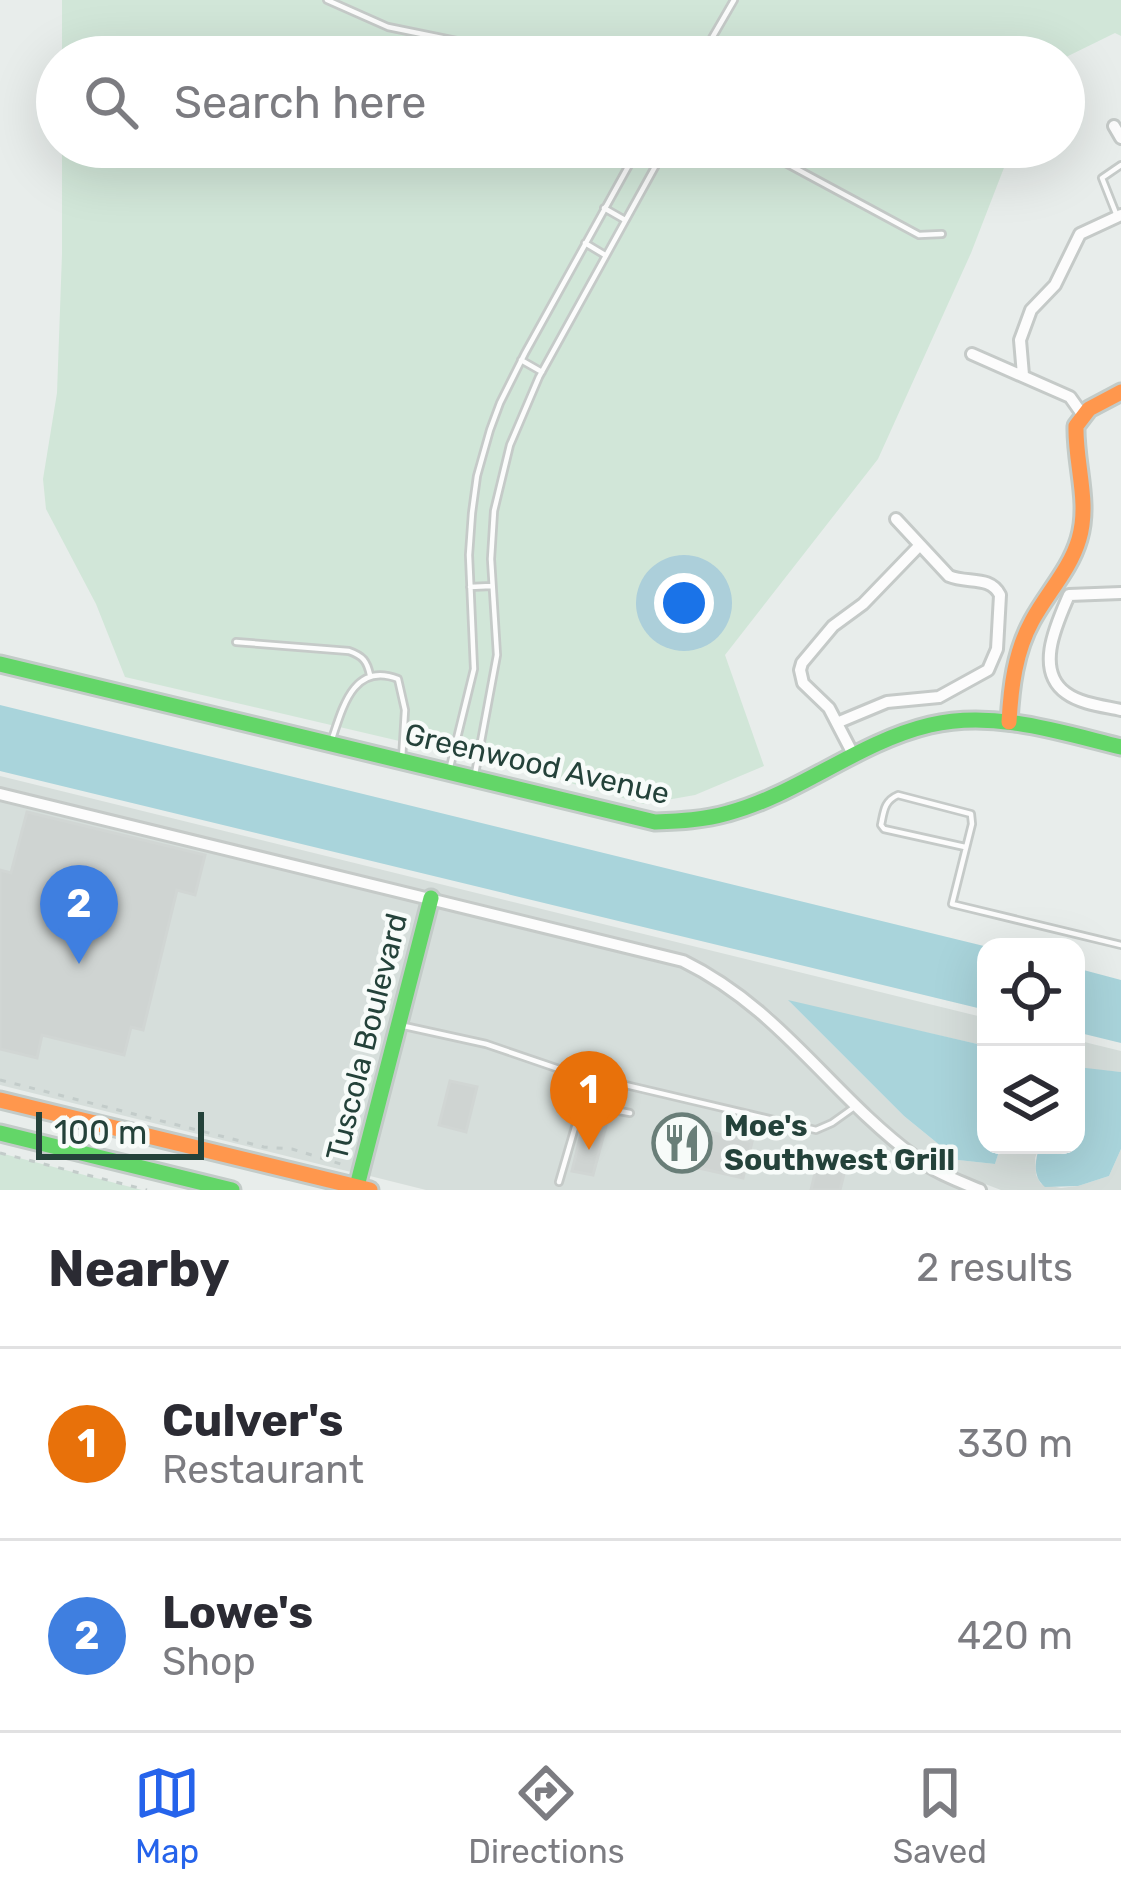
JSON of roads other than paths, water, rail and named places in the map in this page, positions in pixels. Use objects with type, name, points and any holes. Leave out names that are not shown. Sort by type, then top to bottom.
[{"type":"street","points":[[1023,375],[1020,340],[1031,310],[1055,284],[1080,234],[1119,216]]},
{"type":"street","points":[[972,354],[1070,397],[1082,414]]},
{"type":"street","points":[[1009,722],[1022,642],[1079,540],[1084,509],[1075,434],[1082,414],[1121,392]]},
{"type":"street","points":[[839,722],[887,702],[931,699],[946,693],[988,670],[997,650],[997,588],[949,576],[896,519]]},
{"type":"street","points":[[854,756],[830,708],[803,683],[802,663],[833,626],[863,604],[920,545]]},
{"type":"street","points":[[1121,593],[1069,596],[1051,638],[1052,674],[1061,690],[1079,700],[1121,710]]},
{"type":"street","points":[[1033,620],[1055,626]]},
{"type":"street","points":[[999,635],[1022,642]]},
{"type":"street","name":"Greenwood Avenue","points":[[0,664],[643,820],[694,822],[732,814],[899,735],[933,724],[974,719],[1009,722],[1121,747]]},
{"type":"street","points":[[0,794],[683,961],[714,976],[769,1018],[917,1159],[980,1190]]},
{"type":"street","name":"Tuscola Boulevard","points":[[361,1189],[431,898]]},
{"type":"street","points":[[0,1100],[361,1189]]},
{"type":"street","points":[[0,1133],[232,1190]]},
{"type":"lane","points":[[327,0],[388,27],[432,36]]},
{"type":"lane","points":[[713,36],[734,0]]},
{"type":"lane","points":[[1119,216],[1102,178],[1121,165]]},
{"type":"lane","points":[[448,773],[473,669],[470,534],[477,476],[500,403],[627,168]]},
{"type":"lane","points":[[474,779],[497,655],[491,586],[494,511],[510,445],[542,372],[654,168]]},
{"type":"lane","points":[[795,168],[919,235],[942,234]]},
{"type":"lane","points":[[604,208],[625,220]]},
{"type":"lane","points":[[585,243],[605,255]]},
{"type":"lane","points":[[521,360],[542,372]]},
{"type":"lane","points":[[470,587],[491,586]]},
{"type":"lane","points":[[236,642],[349,652],[362,656],[370,675]]},
{"type":"lane","points":[[330,744],[356,686],[379,674],[398,679],[405,710],[401,762]]},
{"type":"lane","points":[[965,847],[884,829],[885,805],[898,795],[967,811],[973,820],[952,904],[1121,944]]},
{"type":"lane","points":[[398,1025],[487,1044],[562,1070],[816,1130],[856,1105]]},
{"type":"lane","points":[[559,1182],[580,1110],[592,1106],[629,1113]]},
{"type":"water","points":[[0,705],[977,944],[977,1008],[0,771]]},
{"type":"water","points":[[1085,970],[1121,980],[1121,1043],[1085,1034]]},
{"type":"water","points":[[788,1000],[977,1044],[977,1154],[998,1154],[995,1164],[958,1160],[904,1116]]},
{"type":"water","points":[[1085,1068],[1121,1072],[1121,1149],[1109,1176],[1078,1186],[1045,1187],[1036,1173],[1038,1154],[1085,1154]]},
{"type":"place","name":"Lowe's","points":[[79,964]]},
{"type":"place","name":"Moe's Southwest Grill","points":[[682,1143]]},
{"type":"place","name":"Culver's","points":[[589,1150]]}]
